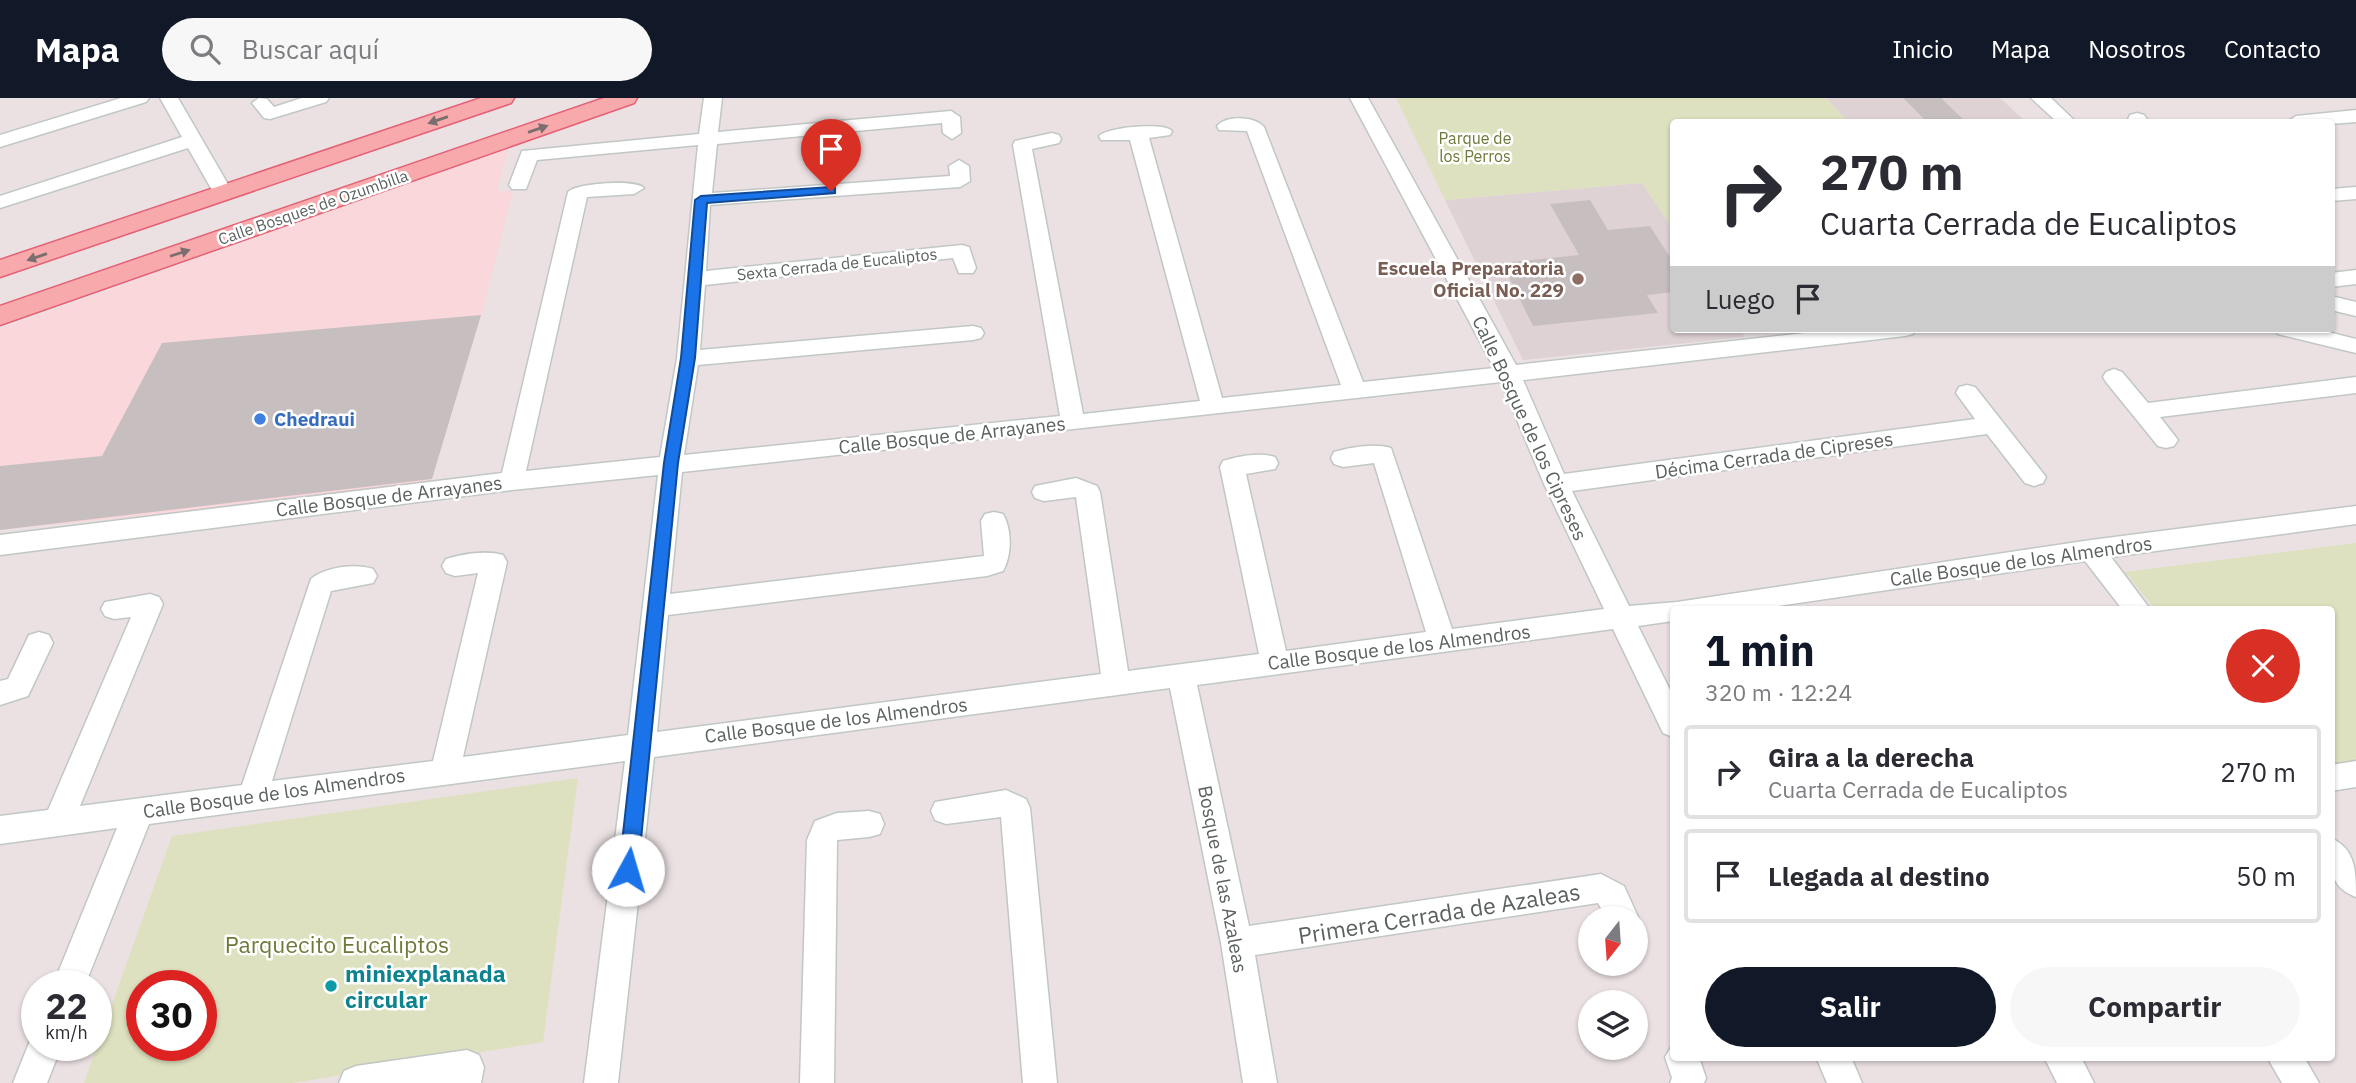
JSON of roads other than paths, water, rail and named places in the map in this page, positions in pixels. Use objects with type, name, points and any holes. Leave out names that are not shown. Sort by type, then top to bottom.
[{"type":"main road","points":[[0,269],[503,98]]},
{"type":"main road","name":"Calle Bosques de Ozumbilla","points":[[0,316],[79,286],[316,208],[626,98]]},
{"type":"main road","points":[[144,265],[132,256],[130,247],[136,236],[164,215]]},
{"type":"main road","points":[[75,244],[97,253],[100,260],[99,268],[79,286]]},
{"type":"street","points":[[0,142],[140,98]]},
{"type":"street","points":[[169,98],[223,193]]},
{"type":"street","points":[[261,103],[271,114],[320,98]]},
{"type":"street","points":[[601,1083],[642,746],[671,463],[688,358],[701,200],[713,98]]},
{"type":"street","name":"Calle Bosque de los Cipreses","points":[[1359,98],[1508,372],[1556,484],[1670,719]]},
{"type":"street","points":[[2040,98],[2064,119]]},
{"type":"street","points":[[2326,119],[2356,116]]},
{"type":"street","points":[[519,185],[529,155],[951,117],[952,133]]},
{"type":"street","points":[[1226,126],[1245,124],[1255,127],[1354,389]]},
{"type":"street","points":[[1108,136],[1163,131]]},
{"type":"street","points":[[1138,133],[1213,406]]},
{"type":"street","points":[[1052,139],[1022,145],[1073,423]]},
{"type":"street","points":[[0,202],[192,140]]},
{"type":"street","points":[[701,200],[960,181],[959,166]]},
{"type":"street","points":[[512,481],[578,192],[634,188]]},
{"type":"street","points":[[2335,195],[2356,192]]},
{"type":"street","name":"Sexta Cerrada de Eucaliptos","points":[[695,279],[962,251],[965,268]]},
{"type":"street","points":[[2335,279],[2356,277]]},
{"type":"street","points":[[2335,304],[2356,309]]},
{"type":"street","points":[[688,358],[972,328]]},
{"type":"street","name":"Calle Bosque de Arrayanes","points":[[0,545],[512,481],[1073,423],[1354,389],[1868,333]]},
{"type":"street","points":[[2302,333],[2356,346]]},
{"type":"street","points":[[2114,377],[2145,411],[2166,440]]},
{"type":"street","points":[[2145,411],[2356,385]]},
{"type":"street","points":[[1967,393],[2034,477]]},
{"type":"street","name":"Décima Cerrada de Cipreses","points":[[1556,484],[1991,425]]},
{"type":"street","points":[[1343,458],[1383,454],[1442,641]]},
{"type":"street","points":[[1266,463],[1232,467],[1275,663]]},
{"type":"street","points":[[1044,492],[1076,487],[1088,492],[1116,683]]},
{"type":"street","name":"Calle Bosque de los Almendros","points":[[1708,606],[2091,550],[2356,515]]},
{"type":"street","points":[[657,606],[987,566],[994,564],[997,558],[994,521]]},
{"type":"street","points":[[2091,550],[2135,606]]},
{"type":"street","points":[[445,771],[494,562],[455,566]]},
{"type":"street","points":[[253,796],[320,586],[326,581],[365,576]]},
{"type":"street","points":[[58,822],[150,604],[114,609]]},
{"type":"street","name":"Calle Bosque de los Almendros","points":[[0,830],[1670,611]]},
{"type":"street","points":[[0,693],[13,692],[18,688],[39,643]]},
{"type":"street","name":"Bosque de las Azaleas","points":[[1181,675],[1237,943],[1260,1083]]},
{"type":"street","points":[[2335,777],[2356,774]]},
{"type":"street","points":[[946,811],[1006,803],[1014,808],[1040,1083]]},
{"type":"street","points":[[75,970],[139,811]]},
{"type":"street","points":[[817,1083],[822,840],[826,831],[837,826],[869,824]]},
{"type":"street","points":[[2335,857],[2356,883]]},
{"type":"street","name":"Primera Cerrada de Azaleas","points":[[1237,943],[1601,888],[1615,897],[1618,906]]},
{"type":"street","points":[[30,1083],[39,1061]]},
{"type":"street","points":[[1683,1061],[1689,1078],[1687,1083]]},
{"type":"street","points":[[1835,1061],[1845,1083]]},
{"type":"street","points":[[2063,1061],[2077,1083]]},
{"type":"street","points":[[2287,1061],[2302,1083]]},
{"type":"street","points":[[356,1083],[467,1067],[464,1083]]},
{"type":"place","name":"Escuela Preparatoria Oficial No. 229","points":[[1578,279]]},
{"type":"place","name":"Chedraui","points":[[260,419]]},
{"type":"place","name":"miniexplanada circular","points":[[331,986]]},
{"type":"park label","name":"Parque de los Perros","points":[[1475,147]]},
{"type":"park label","name":"Parquecito Eucaliptos","points":[[337,944]]}]
